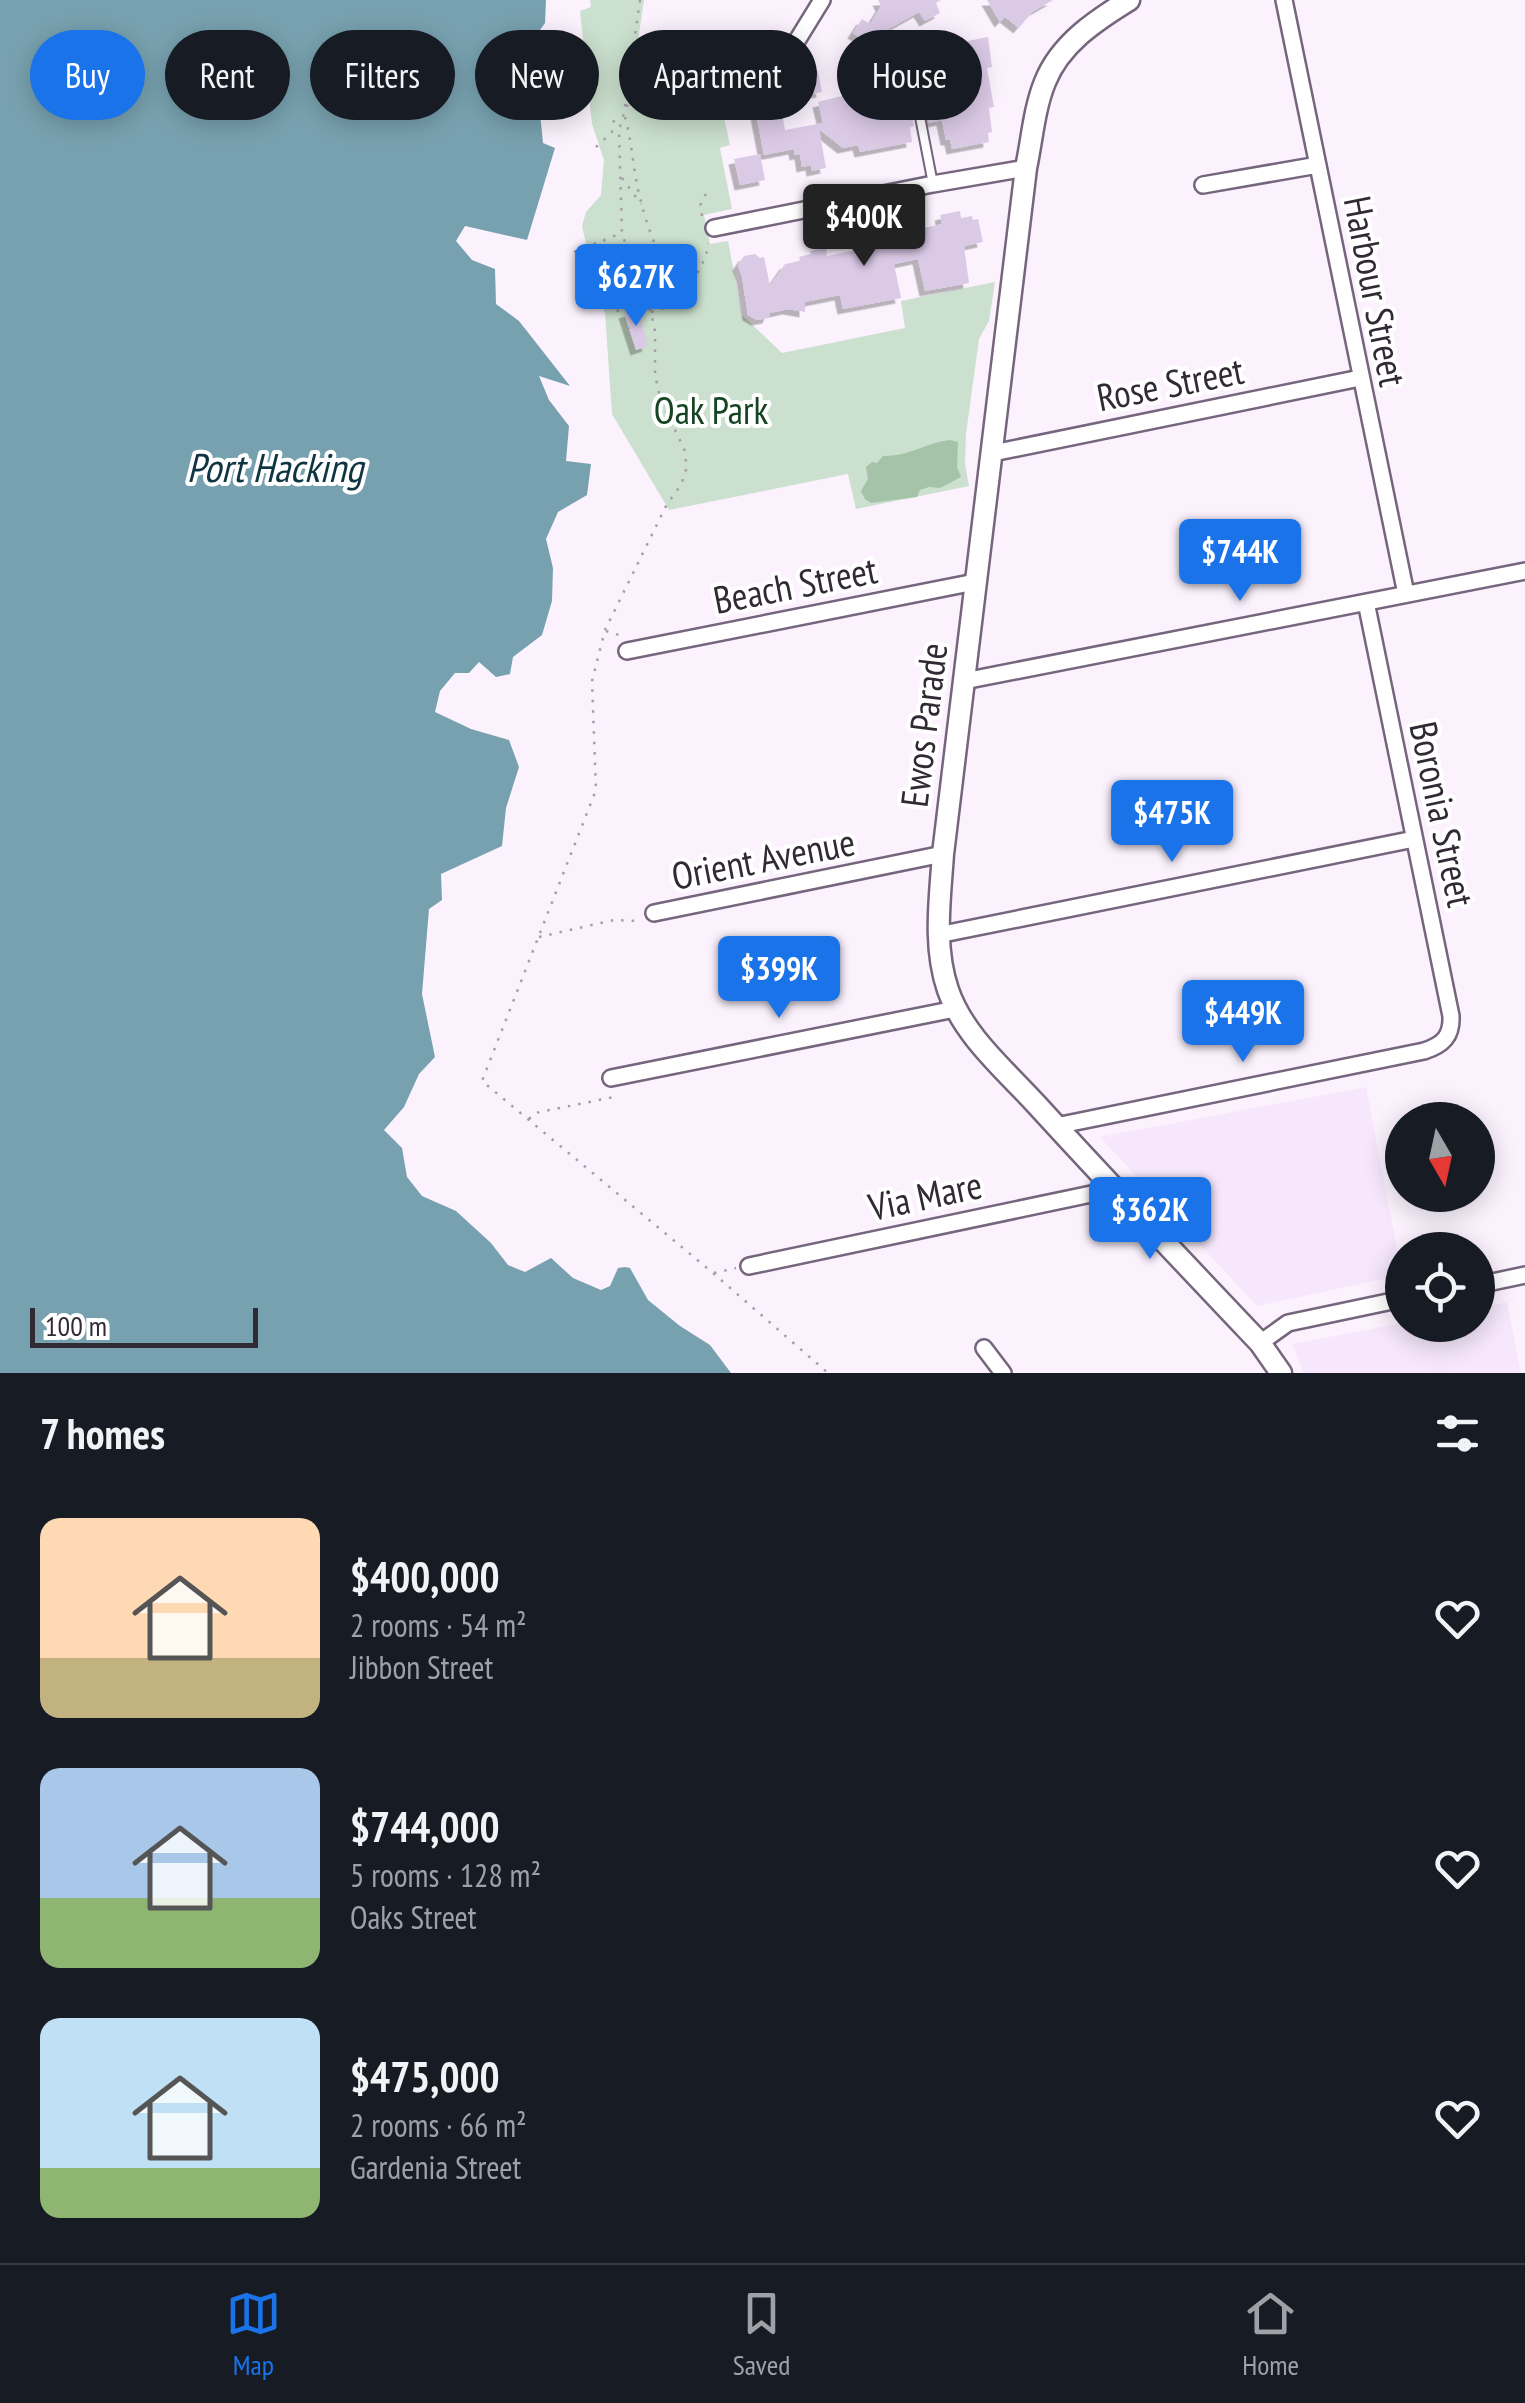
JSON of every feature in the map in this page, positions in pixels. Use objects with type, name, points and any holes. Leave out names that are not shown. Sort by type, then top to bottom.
[{"type":"street","points":[[804,30],[822,0]]},
{"type":"street","name":"Ewos Parade","points":[[1129,0],[1099,8],[1051,70],[1041,95],[1026,168],[943,854],[938,935],[943,973],[956,1009],[976,1038],[1260,1343],[1281,1373]]},
{"type":"street","name":"Harbour Street","points":[[1284,0],[1406,594]]},
{"type":"street","points":[[1203,186],[1318,165]]},
{"type":"street","points":[[708,228],[1026,168]]},
{"type":"street","name":"Rose Street","points":[[993,452],[1360,378]]},
{"type":"street","points":[[964,681],[1525,570]]},
{"type":"street","name":"Beach Street","points":[[627,650],[975,582]]},
{"type":"street","name":"Boronia Street","points":[[1056,1126],[1424,1051],[1446,1039],[1452,1027],[1451,1016],[1366,602]]},
{"type":"street","points":[[938,935],[1414,839]]},
{"type":"street","name":"Orient Avenue","points":[[654,913],[943,854]]},
{"type":"street","points":[[610,1078],[956,1009]]},
{"type":"street","name":"Via Mare","points":[[749,1266],[1115,1189]]},
{"type":"street","points":[[1495,1281],[1525,1275]]},
{"type":"street","points":[[1260,1343],[1288,1324],[1385,1304]]},
{"type":"street","points":[[984,1348],[1003,1373]]},
{"type":"lane","points":[[921,120],[933,184]]},
{"type":"path","points":[[636,30],[640,0]]},
{"type":"path","points":[[596,147],[612,132],[614,120],[621,121],[618,130],[622,234],[651,312],[655,374],[662,405],[684,449],[687,467],[604,630],[592,681],[596,790],[482,1081],[828,1373]]},
{"type":"path","points":[[625,120],[642,205],[665,264],[684,293]]},
{"type":"path","points":[[621,175],[642,205]]},
{"type":"path","points":[[651,312],[670,306],[684,293],[709,250],[708,228],[700,205],[709,192]]},
{"type":"path","points":[[574,252],[622,234]]},
{"type":"path","points":[[604,239],[608,296],[629,328]]},
{"type":"path","points":[[608,296],[640,285]]},
{"type":"path","points":[[538,937],[614,920],[638,921],[654,913]]},
{"type":"path","points":[[528,1120],[535,1113],[614,1097]]},
{"type":"path","points":[[713,1273],[749,1266]]},
{"type":"shaded area","points":[[1366,1087],[1385,1186],[1385,1212],[1390,1212],[1394,1232],[1385,1232],[1385,1279],[1257,1306],[1100,1137]]},
{"type":"shaded area","points":[[1507,1302],[1521,1373],[1304,1373],[1292,1344],[1385,1326],[1385,1342],[1495,1342],[1495,1304]]},
{"type":"green space","name":"Oak Park","points":[[590,0],[644,0],[640,30],[619,30],[619,120],[725,120],[730,145],[720,148],[732,209],[704,215],[710,244],[728,241],[742,315],[782,353],[905,328],[901,301],[995,282],[989,321],[979,339],[966,434],[969,486],[856,509],[848,474],[669,510],[612,414],[605,313],[582,226],[586,212],[601,195],[604,160],[592,120],[599,120],[599,30],[582,30],[580,11],[591,7]]},
{"type":"green space","points":[[950,440],[958,442],[957,467],[961,477],[940,488],[920,490],[917,497],[871,503],[865,499],[861,491],[868,479],[866,467],[872,462]]},
{"type":"water","name":"Port Hacking","points":[[0,0],[546,0],[545,23],[540,30],[475,30],[475,120],[541,120],[543,143],[555,148],[527,240],[465,226],[456,241],[472,260],[495,269],[496,304],[519,321],[570,386],[539,376],[549,400],[569,426],[566,461],[591,464],[587,495],[558,512],[546,539],[553,568],[552,601],[542,635],[513,657],[510,674],[496,677],[479,662],[469,673],[455,673],[440,691],[435,712],[471,729],[509,740],[519,767],[506,808],[502,846],[441,874],[442,900],[429,909],[422,994],[435,1057],[419,1074],[404,1107],[384,1130],[402,1148],[407,1177],[422,1196],[456,1211],[491,1243],[508,1265],[525,1272],[551,1258],[573,1278],[601,1290],[610,1286],[618,1268],[630,1268],[648,1300],[710,1345],[731,1373],[0,1373]]},
{"type":"building","points":[[878,0],[941,0],[936,3],[940,13],[925,21],[919,12],[887,30],[855,30],[862,19],[870,24],[881,6]]},
{"type":"building","points":[[987,0],[1053,0],[1032,12],[1019,28],[1005,17],[1000,22]]},
{"type":"building","points":[[988,37],[992,67],[987,68],[994,107],[989,108],[992,132],[988,133],[989,142],[952,149],[942,120],[982,120],[982,38]]},
{"type":"building","points":[[817,71],[822,92],[817,93]]},
{"type":"building","points":[[837,97],[837,120],[913,120],[912,142],[860,152],[858,145],[843,148],[819,129],[826,168],[812,171],[811,165],[802,167],[800,154],[795,155],[794,149],[764,155],[757,120],[783,120],[785,130],[823,123],[818,102]]},
{"type":"building","points":[[760,154],[765,180],[740,185],[734,159]]},
{"type":"building","points":[[960,211],[961,218],[978,219],[983,242],[964,246],[969,283],[925,291],[918,259],[894,264],[901,298],[843,309],[840,295],[805,302],[805,312],[788,309],[757,320],[748,315],[738,265],[744,256],[764,257],[770,286],[785,264],[800,261],[799,257],[811,254],[810,251],[826,248],[827,256],[862,249],[862,243],[868,242],[866,236],[942,224],[940,215]]},
{"type":"building","points":[[638,309],[648,346],[636,350],[624,313]]}]
